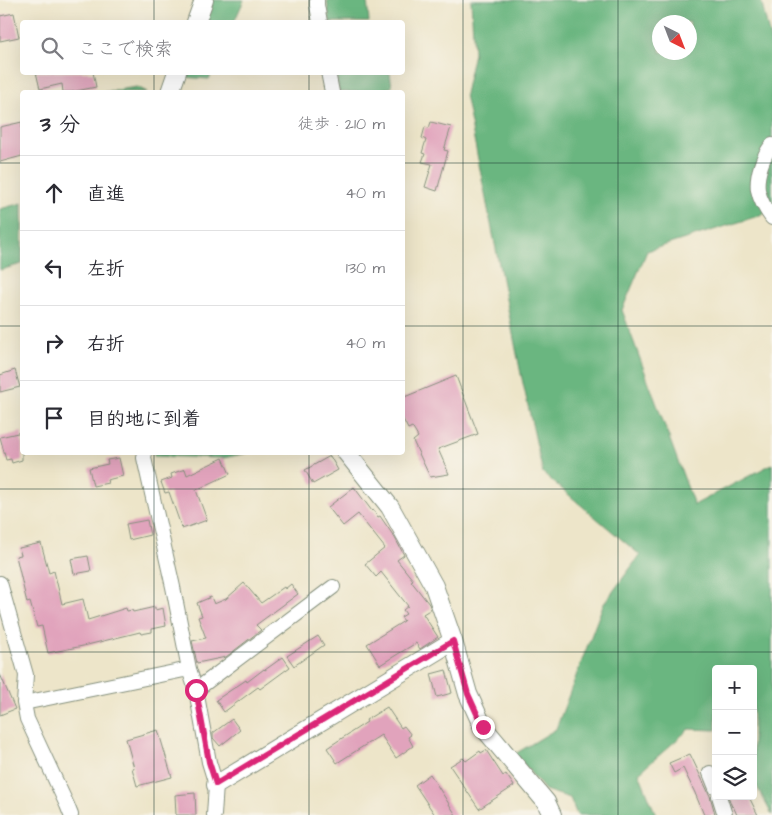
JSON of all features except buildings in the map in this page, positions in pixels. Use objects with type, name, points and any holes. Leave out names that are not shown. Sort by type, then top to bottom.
[{"type":"street","points":[[197,20],[204,0]]},
{"type":"street","points":[[317,0],[320,20]]},
{"type":"street","points":[[171,90],[176,75]]},
{"type":"street","points":[[329,75],[332,90]]},
{"type":"street","points":[[772,145],[766,152],[759,171],[758,189],[765,209],[772,218]]},
{"type":"street","points":[[144,455],[189,669],[196,690],[209,762],[216,784],[214,815]]},
{"type":"street","points":[[348,455],[390,506],[434,586],[453,641],[468,694],[483,727],[546,802],[552,815]]},
{"type":"street","points":[[0,583],[26,675],[24,703],[27,719],[70,815]]},
{"type":"street","points":[[196,690],[333,587]]},
{"type":"street","points":[[216,784],[453,641]]},
{"type":"street","points":[[24,703],[189,669]]},
{"type":"street","points":[[710,773],[712,778]]},
{"type":"street","points":[[720,800],[726,815]]},
{"type":"green space","points":[[211,0],[244,0],[235,20],[203,20]]},
{"type":"green space","points":[[327,0],[367,0],[369,20],[330,20]]},
{"type":"green space","points":[[471,0],[761,0],[772,47],[772,208],[758,216],[647,251],[622,310],[694,505],[772,464],[772,815],[757,787],[757,665],[712,665],[712,730],[689,729],[639,773],[656,815],[577,815],[570,798],[545,790],[515,754],[556,729],[603,605],[640,555],[543,473],[521,374],[465,94],[474,53]]},
{"type":"green space","points":[[184,75],[211,75],[209,79],[183,77]]},
{"type":"green space","points":[[336,75],[390,75],[392,87],[380,90],[339,90]]},
{"type":"green space","points":[[137,87],[143,90],[117,90]]},
{"type":"green space","points":[[20,204],[20,265],[0,270],[0,209]]},
{"type":"green space","points":[[154,455],[237,455],[223,458]]},
{"type":"route","points":[[196,690],[209,762],[216,784],[453,641],[468,694],[483,727]]}]
